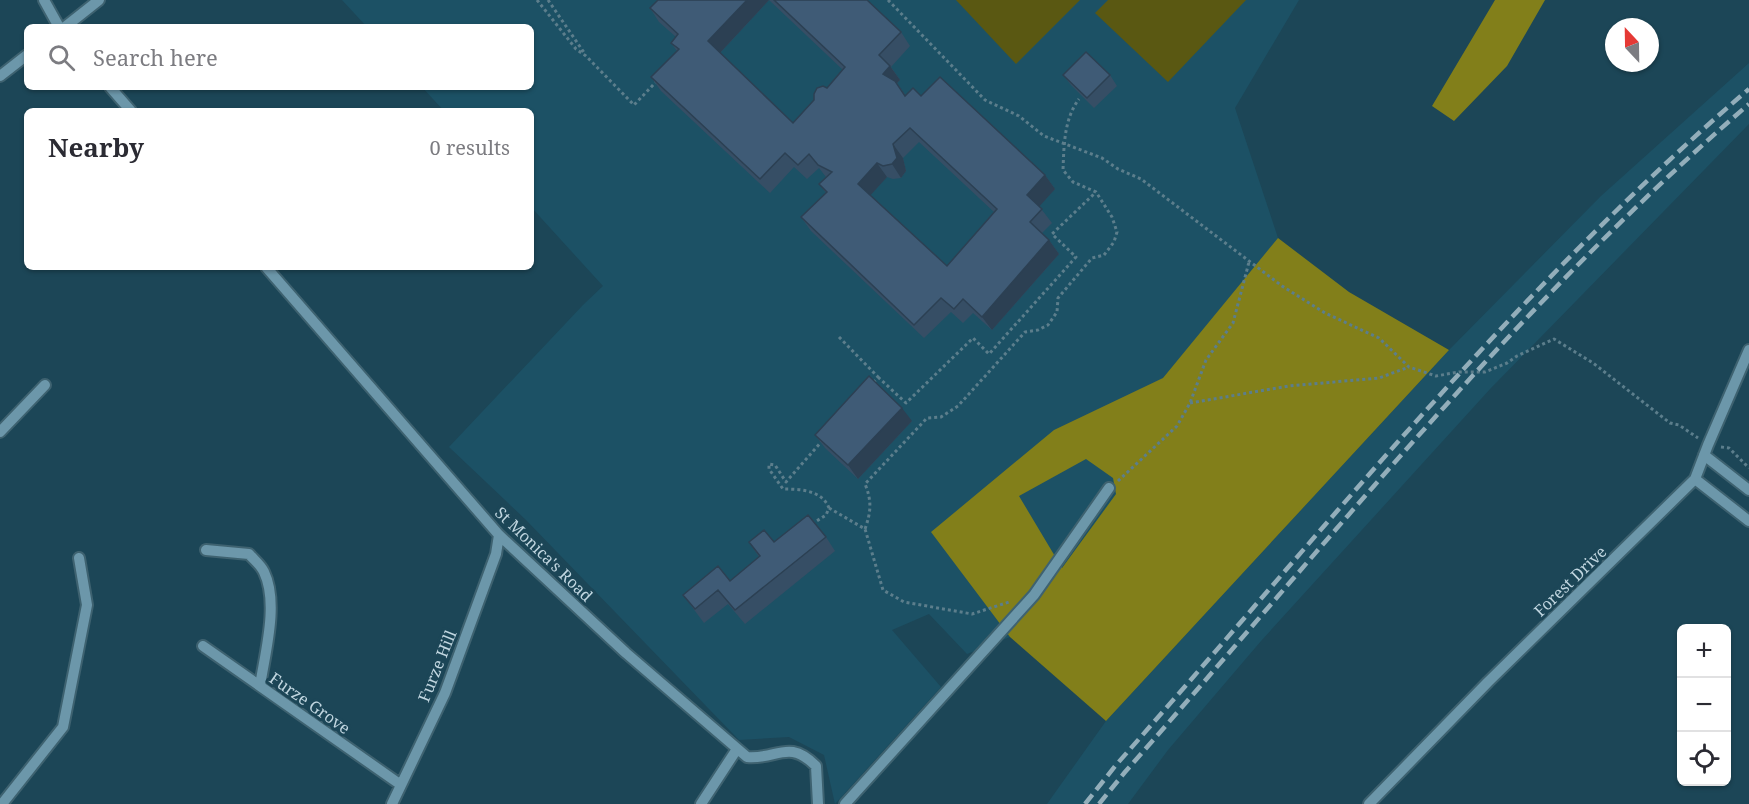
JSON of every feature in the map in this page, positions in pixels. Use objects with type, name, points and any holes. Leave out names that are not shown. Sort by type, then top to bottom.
[{"type":"street","points":[[44,0],[57,24]]},
{"type":"street","points":[[69,24],[99,0]]},
{"type":"street","points":[[0,76],[24,57]]},
{"type":"street","points":[[113,90],[128,108]]},
{"type":"street","name":"St Monica's Road","points":[[269,270],[499,535],[626,653],[747,757],[758,758],[777,752],[796,751],[807,757],[816,766],[818,804]]},
{"type":"street","name":"Forest Drive","points":[[1369,804],[1488,682],[1695,479],[1749,350]]},
{"type":"street","points":[[0,432],[45,385]]},
{"type":"street","points":[[1706,450],[1749,490]]},
{"type":"street","points":[[1695,479],[1749,521]]},
{"type":"street","points":[[845,804],[1034,595],[1109,488]]},
{"type":"street","name":"Furze Hill","points":[[392,804],[445,693],[496,554],[499,535]]},
{"type":"street","points":[[206,550],[249,554],[263,569],[270,589],[271,612],[260,686]]},
{"type":"street","points":[[2,804],[63,727],[87,604],[79,558]]},
{"type":"street","name":"Furze Grove","points":[[203,646],[401,785]]},
{"type":"street","points":[[701,804],[737,749]]},
{"type":"path","points":[[537,0],[576,49],[586,56],[634,105],[658,81]]},
{"type":"path","points":[[549,0],[586,56]]},
{"type":"path","points":[[888,0],[985,100],[1019,116],[1044,136],[1102,158],[1118,169],[1141,178],[1282,286],[1325,314],[1378,338],[1409,368],[1436,376],[1459,372],[1485,372],[1554,339],[1593,363],[1670,423],[1679,425],[1706,450],[1729,448],[1749,468]]},
{"type":"path","points":[[1034,595],[972,614],[904,602],[884,590],[865,530],[871,506],[870,495],[865,484],[927,418],[941,417],[958,406],[1025,332],[1038,330],[1048,325],[1056,312],[1058,298],[1092,258],[1104,255],[1114,242],[1117,232],[1096,192],[1073,182],[1063,170],[1064,144],[1073,107],[1079,99]]},
{"type":"path","points":[[839,337],[906,403],[973,338],[989,354],[1076,257],[1052,234],[1096,192]]},
{"type":"path","points":[[1109,488],[1177,426],[1190,404],[1206,360],[1233,323],[1250,262]]},
{"type":"path","points":[[1190,404],[1289,386],[1379,378],[1409,368]]},
{"type":"path","points":[[871,385],[878,377]]},
{"type":"path","points":[[825,437],[786,482],[776,465],[769,464],[769,469],[783,489],[806,489],[827,502],[829,508],[865,530]]},
{"type":"path","points":[[805,530],[826,515],[829,508]]},
{"type":"shaded area","points":[[342,0],[1299,0],[1235,108],[1278,238],[1124,488],[1010,637],[967,654],[929,614],[892,630],[941,687],[835,804],[824,755],[789,737],[739,740],[526,520],[449,447],[603,286],[534,210],[534,108],[441,108],[425,90],[534,90],[534,24],[364,24]]},
{"type":"shaded area","points":[[956,0],[1080,0],[1016,64]]},
{"type":"shaded area","points":[[1108,0],[1246,0],[1168,82],[1095,13]]},
{"type":"shaded area","points":[[1495,0],[1545,0],[1507,66],[1454,121],[1432,106]]},
{"type":"shaded area","points":[[1749,63],[1749,124],[1491,388],[1261,641],[1168,750],[1128,804],[1047,804],[1106,721],[1449,350],[1601,196]]},
{"type":"shaded area","points":[[1278,238],[1349,292],[1449,350],[1106,721],[1010,637],[931,532],[1054,430],[1163,378]],"holes":[[[1086,459],[1113,478],[1116,494],[1062,568],[1019,496]]]},
{"type":"building","points":[[658,0],[747,0],[708,41],[793,123],[814,100],[817,88],[823,86],[827,88],[845,67],[774,0],[867,0],[901,32],[879,55],[890,66],[883,74],[895,81],[905,96],[913,88],[921,96],[940,77],[1045,175],[1027,195],[1042,209],[1030,222],[1049,240],[982,317],[963,299],[954,309],[941,298],[914,325],[801,217],[827,192],[819,184],[832,172],[818,165],[809,154],[798,165],[785,153],[760,179],[651,77],[679,49],[671,43],[678,34],[650,8]],"holes":[[[910,128],[997,209],[947,266],[858,184],[877,163],[883,166],[892,164],[897,158],[893,144]]]},
{"type":"building","points":[[1086,52],[1110,75],[1087,98],[1063,75]]},
{"type":"building","points":[[869,376],[902,408],[848,465],[815,435]]},
{"type":"building","points":[[808,515],[826,537],[735,610],[718,590],[695,609],[683,595],[718,566],[730,581],[760,556],[749,542],[764,530],[774,542]]},
{"type":"railway","points":[[1085,804],[1116,765],[1345,502],[1499,330],[1662,167],[1749,89]]},
{"type":"railway","points":[[1099,804],[1350,513],[1503,343],[1664,181],[1749,104]]}]
